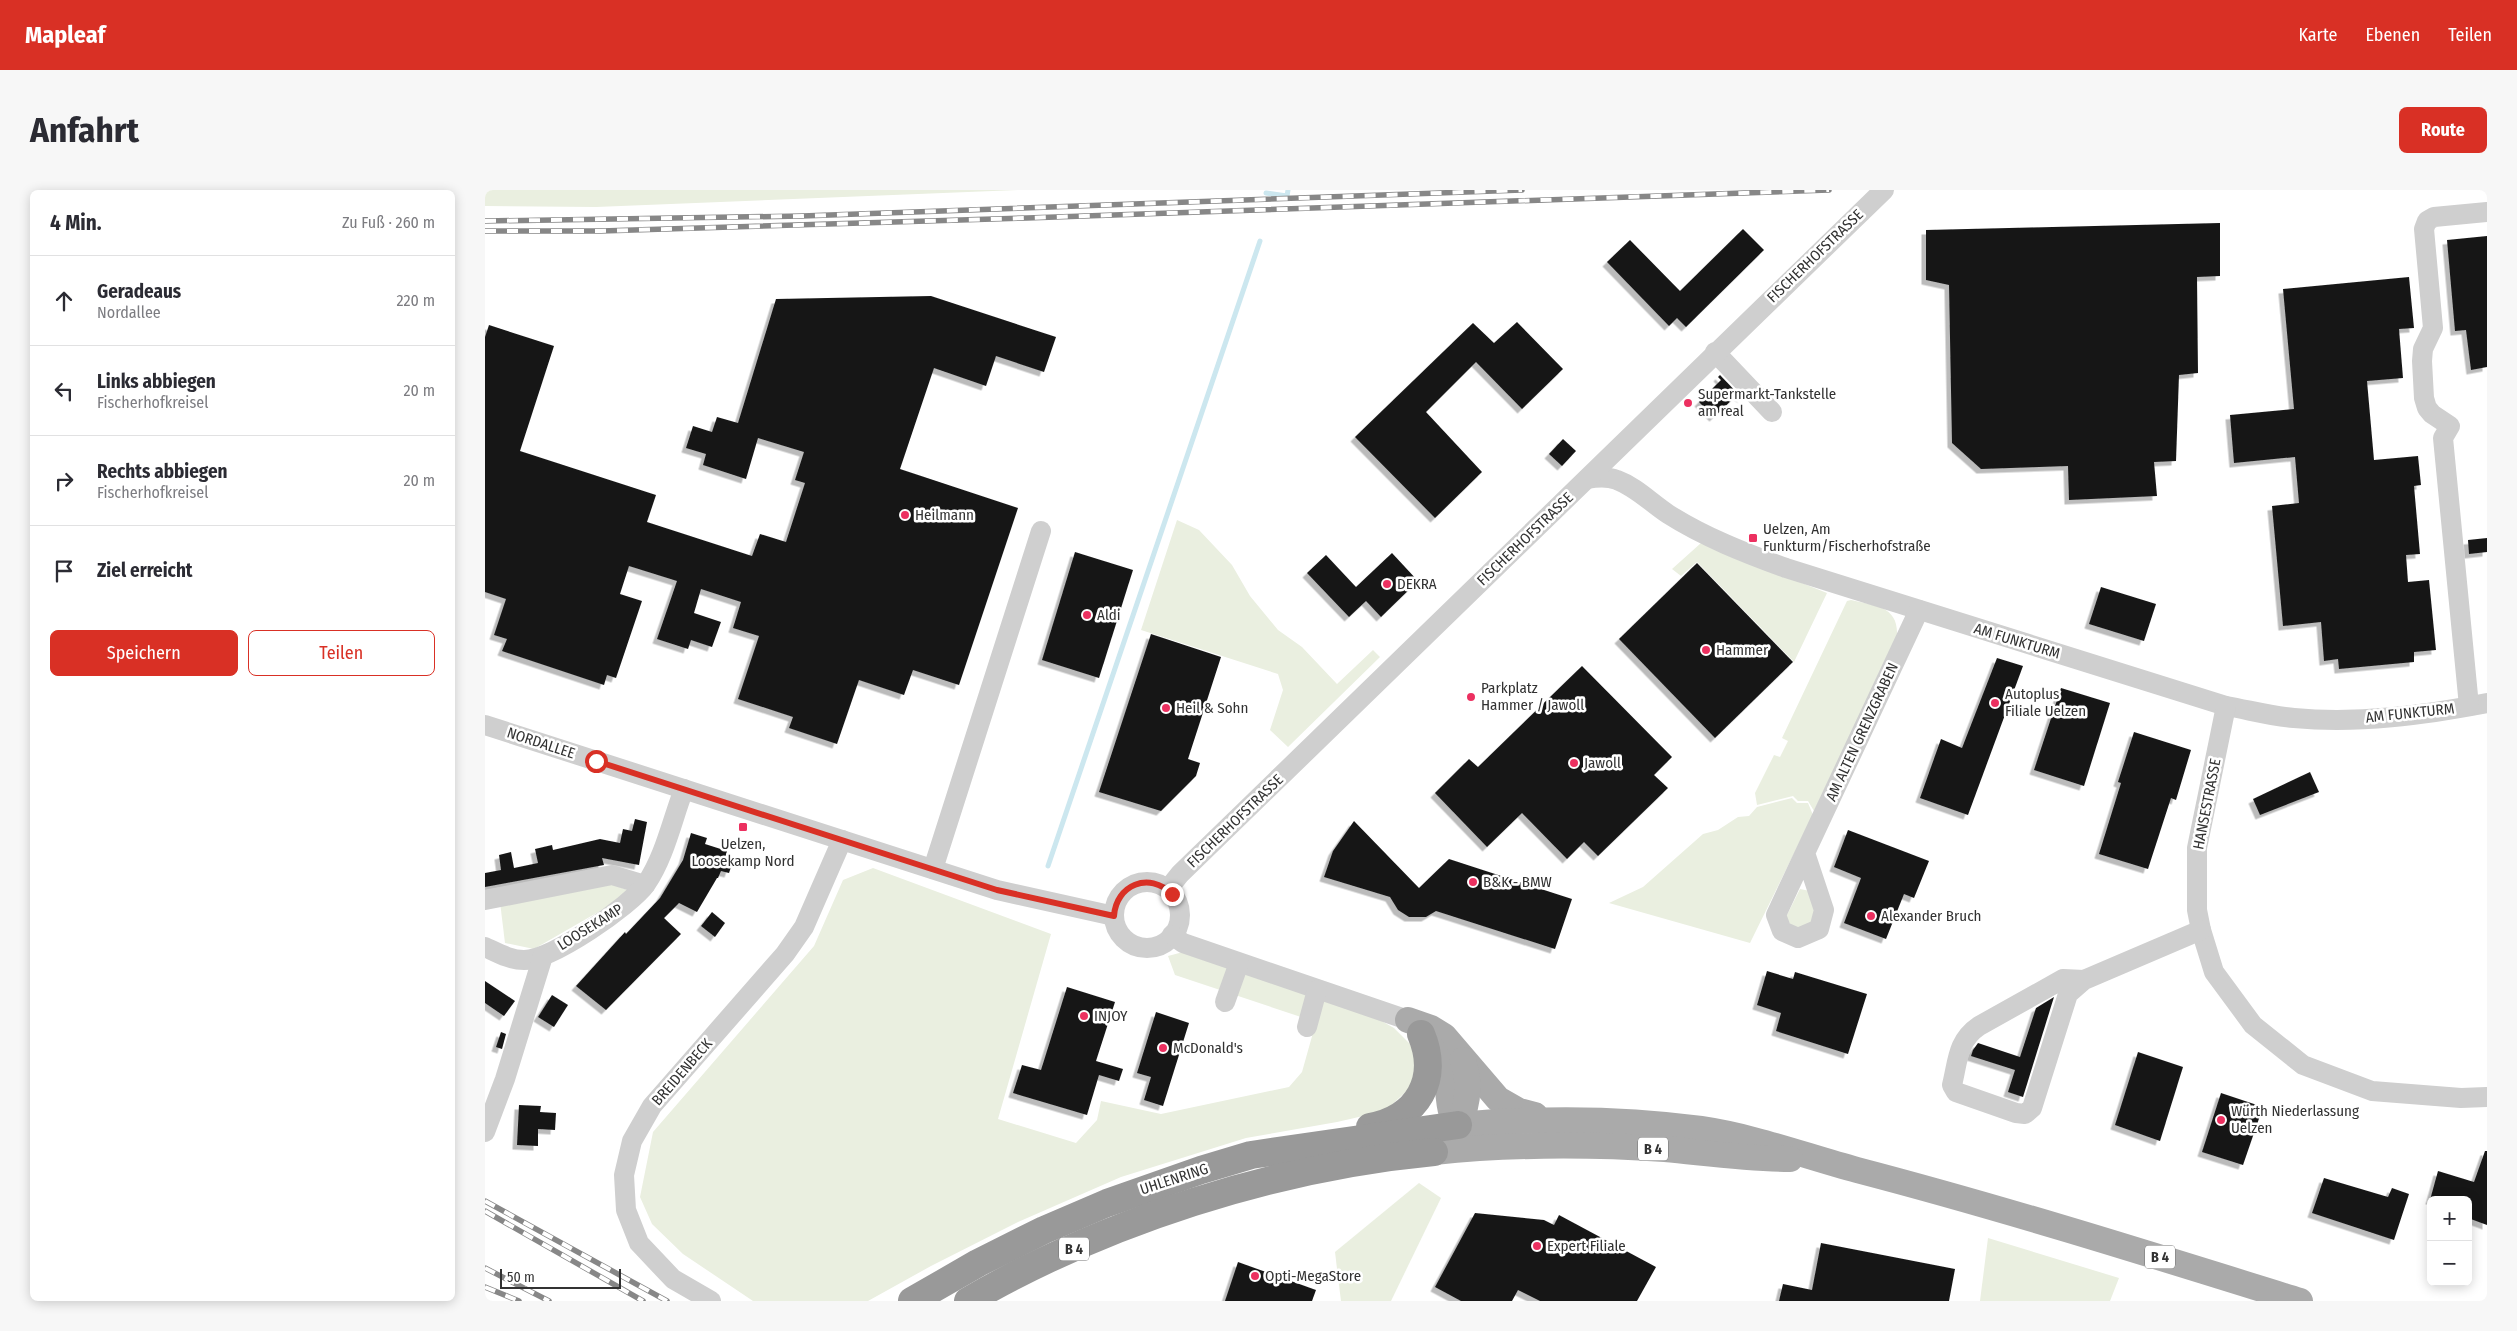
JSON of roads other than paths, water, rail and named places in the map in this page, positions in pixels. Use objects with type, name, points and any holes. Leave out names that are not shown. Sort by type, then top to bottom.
[{"type":"highway","points":[[1251,1156],[1304,1139],[1383,1125],[1399,1116],[1419,1097],[1427,1080],[1427,1058],[1415,1027]]},
{"type":"highway","name":"UHLENRING","points":[[912,1301],[1043,1230],[1098,1206],[1153,1186],[1251,1156],[1458,1125]]},
{"type":"highway","name":"UHLENRING","points":[[968,1301],[1058,1256],[1184,1206],[1244,1188],[1327,1168],[1434,1152]]},
{"type":"main road","points":[[1415,1027],[1444,1036],[1492,1094],[1503,1103],[1519,1111],[1553,1120]]},
{"type":"main road","points":[[1415,1027],[1435,1052],[1443,1071],[1450,1113],[1458,1125],[1470,1137],[1491,1147]]},
{"type":"main road","points":[[1434,1152],[1447,1141],[1463,1114],[1467,1093],[1463,1060]]},
{"type":"main road","name":"B 4","points":[[1458,1125],[1553,1120],[1616,1121],[1701,1129],[1751,1138],[1815,1159],[2021,1214],[2299,1301]]},
{"type":"main road","name":"B 4","points":[[1434,1152],[1491,1147],[1609,1146],[1751,1159],[1815,1159]]},
{"type":"street","name":"FISCHERHOFSTRASSE","points":[[1167,889],[1715,352],[1884,190]]},
{"type":"street","name":"AM FUNKTURM","points":[[1587,478],[1614,478],[1629,485],[1667,514],[1731,547],[1786,568],[2226,706],[2294,718],[2363,719],[2415,716],[2478,704],[2443,438],[2450,426],[2427,408],[2424,398],[2422,361],[2423,349],[2433,328],[2425,229],[2427,221],[2434,217],[2487,212]]},
{"type":"street","points":[[1715,352],[1772,412]]},
{"type":"street","points":[[933,870],[1041,531]]},
{"type":"street","name":"AM ALTEN GRENZGRABEN","points":[[1805,853],[1919,610]]},
{"type":"street","name":"HANSESTRASSE","points":[[2226,706],[2197,848],[2197,910],[2214,972],[2253,1025],[2303,1065],[2372,1091],[2461,1098],[2487,1097]]},
{"type":"street","name":"NORDALLEE","points":[[485,725],[997,890],[1114,916]]},
{"type":"street","name":"LOOSEKAMP","points":[[485,947],[508,958],[525,960],[543,956],[625,906],[645,885],[659,861],[684,789]]},
{"type":"street","name":"BREIDENBECK","points":[[711,1301],[673,1279],[639,1243],[626,1210],[624,1175],[631,1141],[652,1106],[785,954],[804,927],[842,840]]},
{"type":"street","points":[[485,900],[612,875],[645,885]]},
{"type":"street","points":[[1148,882],[1167,889],[1175,899],[1179,913],[1176,930],[1172,935],[1160,945],[1140,947],[1125,940],[1118,931],[1114,916],[1118,899],[1130,886],[1148,882]]},
{"type":"street","points":[[2084,980],[2063,979],[1969,1032],[1962,1042],[1952,1085],[1956,1092],[2016,1113],[2025,1114],[2032,1108],[2068,994],[2084,980],[2201,930]]},
{"type":"street","points":[[1172,935],[1183,943],[1415,1027]]},
{"type":"street","name":"LOOSEKAMP","points":[[485,1132],[505,1079],[543,956]]},
{"type":"street","points":[[1225,1002],[1239,963]]},
{"type":"street","points":[[1307,1027],[1317,990]]},
{"type":"waterway","points":[[1266,193],[1287,196],[1288,190]]},
{"type":"waterway","points":[[1048,866],[1260,241]]},
{"type":"railway","points":[[485,221],[802,216],[1522,190]]},
{"type":"railway","points":[[485,231],[601,231],[1829,190]]},
{"type":"railway","points":[[485,1201],[667,1301]]},
{"type":"railway","points":[[485,1211],[643,1301]]},
{"type":"railway","points":[[485,1268],[549,1301]]},
{"type":"railway","points":[[485,1287],[519,1301]]},
{"type":"place","name":"Supermarkt-Tankstelle am real","points":[[1688,403]]},
{"type":"place","name":"Heilmann","points":[[905,515]]},
{"type":"place","name":"Uelzen, Am Funkturm/Fischerhofstraße","points":[[1753,538]]},
{"type":"place","name":"DEKRA","points":[[1387,584]]},
{"type":"place","name":"Aldi","points":[[1087,615]]},
{"type":"place","name":"Hammer","points":[[1706,650]]},
{"type":"place","name":"Parkplatz Hammer / Jawoll","points":[[1471,697]]},
{"type":"place","name":"Autoplus Filiale Uelzen","points":[[1995,703]]},
{"type":"place","name":"Heil & Sohn","points":[[1166,708]]},
{"type":"place","name":"Jawoll","points":[[1574,763]]},
{"type":"place","name":"Uelzen, Loosekamp Nord","points":[[743,827]]},
{"type":"place","name":"B&K - BMW","points":[[1473,882]]},
{"type":"place","name":"Alexander Bruch","points":[[1871,916]]},
{"type":"place","name":"INJOY","points":[[1084,1016]]},
{"type":"place","name":"McDonald's","points":[[1163,1048]]},
{"type":"place","name":"Würth Niederlassung Uelzen","points":[[2221,1120]]},
{"type":"place","name":"Expert Filiale","points":[[1537,1246]]},
{"type":"place","name":"Opti-MegaStore","points":[[1255,1276]]}]
